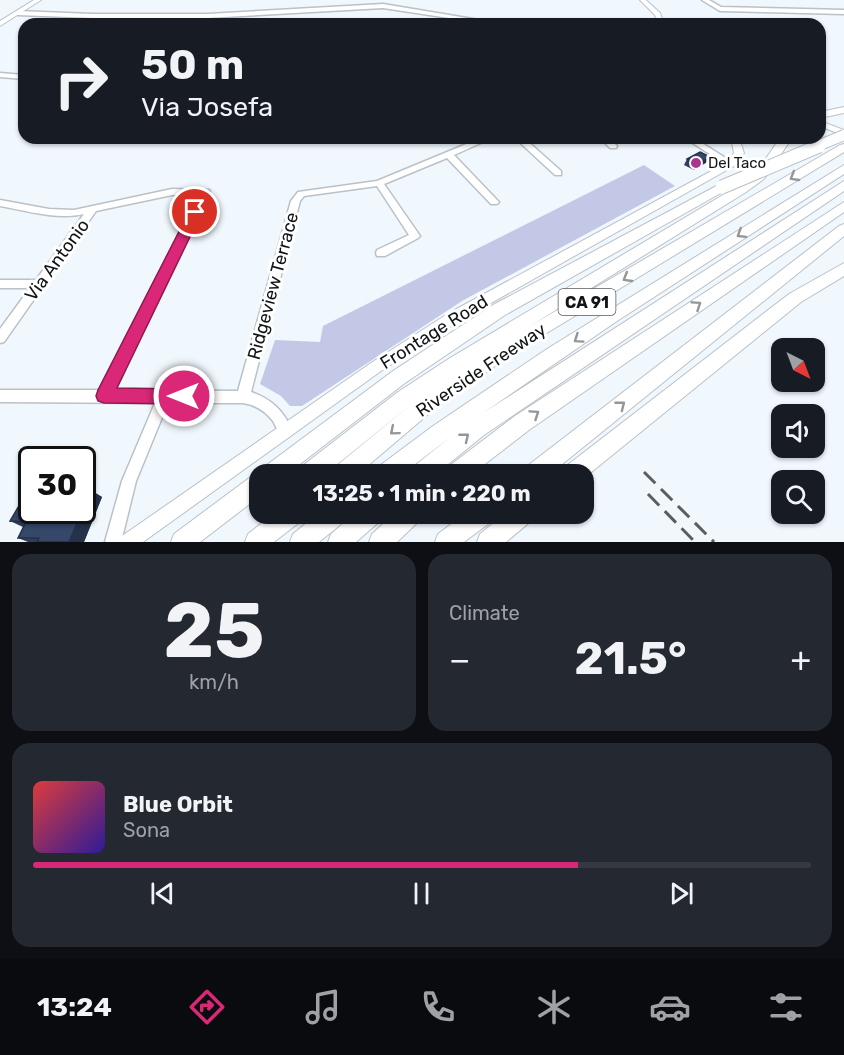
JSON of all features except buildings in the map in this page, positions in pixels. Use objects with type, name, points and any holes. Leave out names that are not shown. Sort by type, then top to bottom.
[{"type":"highway","points":[[826,114],[844,110]]},
{"type":"highway","points":[[826,144],[844,136]]},
{"type":"highway","points":[[321,464],[405,398],[456,363],[742,189],[760,176],[782,144]]},
{"type":"highway","points":[[283,464],[399,378],[500,310],[722,187],[825,144]]},
{"type":"highway","name":"Riverside Freeway","points":[[354,464],[425,405],[503,351],[844,147]]},
{"type":"highway","points":[[398,464],[482,401],[658,286],[844,169]]},
{"type":"highway","points":[[432,464],[477,428],[844,185]]},
{"type":"highway","points":[[468,464],[522,423],[844,206]]},
{"type":"highway","points":[[546,464],[844,229]]},
{"type":"highway","points":[[585,464],[795,298],[844,268]]},
{"type":"highway","points":[[182,542],[249,490]]},
{"type":"highway","points":[[255,542],[268,524]]},
{"type":"highway","points":[[255,542],[279,524]]},
{"type":"highway","points":[[301,542],[323,524]]},
{"type":"highway","points":[[339,542],[359,524]]},
{"type":"highway","points":[[380,542],[399,524]]},
{"type":"highway","points":[[446,542],[470,524]]},
{"type":"highway","points":[[488,542],[510,524]]},
{"type":"main road","points":[[0,24],[38,0]]},
{"type":"main road","points":[[644,0],[654,8],[660,18]]},
{"type":"main road","points":[[826,126],[844,136]]},
{"type":"main road","points":[[826,131],[844,136]]},
{"type":"main road","points":[[731,164],[739,153],[737,144]]},
{"type":"main road","name":"Frontage Road","points":[[128,542],[285,430],[454,317],[731,164]]},
{"type":"street","points":[[705,0],[720,9],[844,12]]},
{"type":"street","points":[[762,2],[771,10]]},
{"type":"street","points":[[819,4],[829,11]]},
{"type":"street","points":[[18,13],[92,16],[208,16],[383,6],[461,18]]},
{"type":"street","points":[[0,75],[18,76]]},
{"type":"street","name":"Ridgeview Terrace","points":[[243,397],[296,201],[301,194],[379,183],[474,144]]},
{"type":"street","points":[[526,144],[558,173]]},
{"type":"street","points":[[699,144],[731,164]]},
{"type":"street","points":[[449,155],[494,202]]},
{"type":"street","points":[[379,183],[415,236],[381,253]]},
{"type":"street","points":[[0,203],[49,212],[74,213],[172,192],[206,192],[104,396]]},
{"type":"street","name":"Via Antonio","points":[[0,338],[92,210]]},
{"type":"street","points":[[0,284],[39,284]]},
{"type":"street","points":[[0,396],[255,398],[270,407],[285,430]]},
{"type":"street","points":[[113,542],[129,481],[164,396]]},
{"type":"shaded area","points":[[644,165],[675,186],[462,301],[302,406],[290,406],[281,396],[260,384],[275,340],[320,342],[323,326]]},
{"type":"railway","points":[[644,472],[714,542]]},
{"type":"railway","points":[[648,494],[695,542]]},
{"type":"place","name":"Del Taco","points":[[696,163]]},
{"type":"route","points":[[184,396],[104,396],[195,212]]}]
